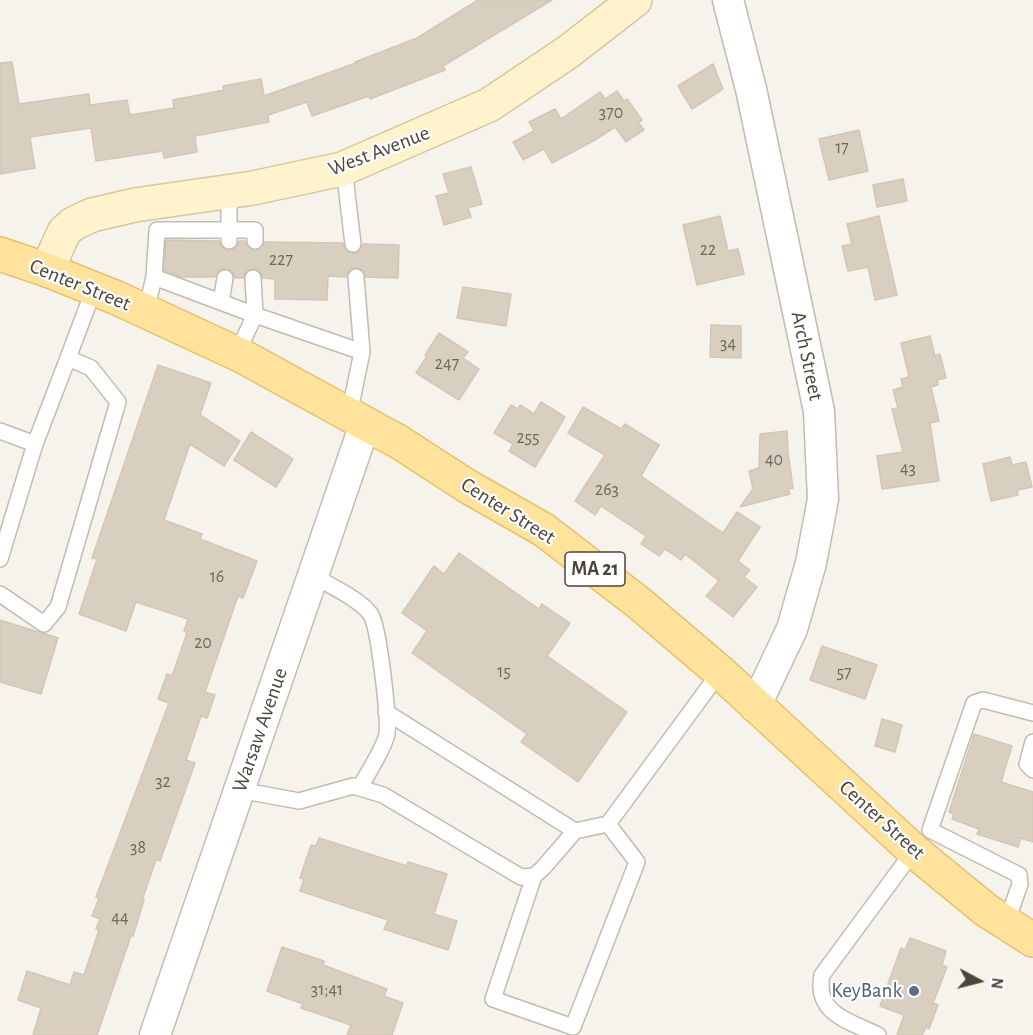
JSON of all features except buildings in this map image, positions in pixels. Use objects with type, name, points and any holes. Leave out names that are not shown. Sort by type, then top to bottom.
[{"type":"main road","name":"West Avenue","points":[[47,270],[64,232],[73,224],[92,214],[229,191],[344,168],[489,105],[568,52],[635,0]]},
{"type":"main road","name":"Center Street","points":[[0,254],[94,289],[237,353],[399,442],[467,486],[544,530],[639,603],[720,672],[755,707],[864,803],[922,841],[1006,924],[1033,940]]},
{"type":"street","name":"Arch Street","points":[[728,0],[751,89],[819,411],[823,499],[811,563],[792,629],[755,707]]},
{"type":"street","name":"Warsaw Avenue","points":[[155,1035],[314,576],[357,420]]},
{"type":"lane","points":[[344,168],[353,244]]},
{"type":"lane","points":[[229,191],[229,235]]},
{"type":"lane","points":[[146,312],[154,277],[157,231],[192,235],[229,235],[255,230],[255,242]]},
{"type":"lane","points":[[154,277],[191,284],[221,302],[362,352]]},
{"type":"lane","points":[[356,277],[362,352],[357,420]]},
{"type":"lane","points":[[221,302],[225,278]]},
{"type":"lane","points":[[237,353],[255,315],[253,278]]},
{"type":"lane","points":[[0,559],[35,444],[94,289]]},
{"type":"lane","points":[[0,594],[44,624],[58,607],[118,402],[91,368],[68,358]]},
{"type":"lane","points":[[0,431],[35,444]]},
{"type":"lane","points":[[314,576],[359,603],[371,615],[376,630],[387,735],[360,787]]},
{"type":"lane","points":[[608,824],[637,862],[573,1027],[493,999],[534,876],[575,831],[608,824],[720,672]]},
{"type":"lane","points":[[878,1035],[834,1014],[826,1006],[820,995],[822,975],[922,841],[974,703],[983,700],[1033,713]]},
{"type":"lane","points":[[386,712],[575,831]]},
{"type":"lane","points":[[1033,742],[1027,764],[1033,771]]},
{"type":"lane","points":[[239,790],[299,801],[353,786],[360,787],[383,795],[522,877],[534,876]]},
{"type":"lane","points":[[922,841],[1019,874],[1020,884],[1006,924]]},
{"type":"place","name":"KeyBank","points":[[914,991]]}]
